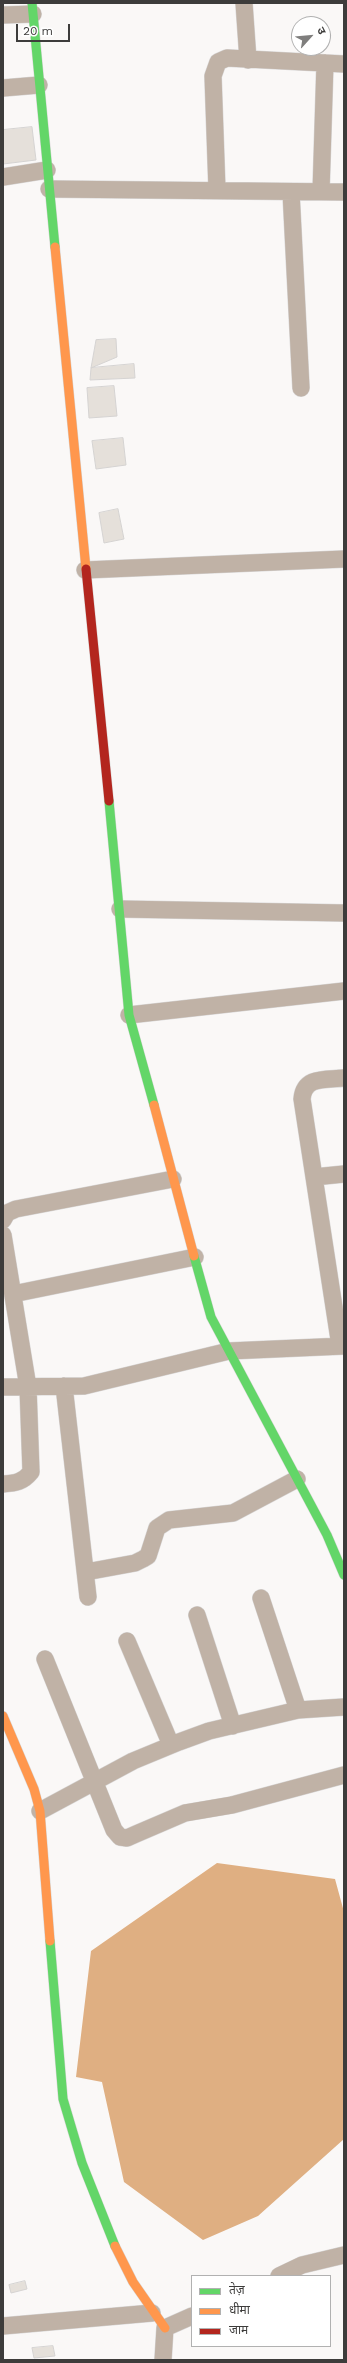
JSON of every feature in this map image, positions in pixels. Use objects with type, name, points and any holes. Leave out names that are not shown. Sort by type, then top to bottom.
[{"type":"street","points":[[244,3],[248,60]]},
{"type":"street","points":[[3,15],[32,8],[129,1015],[211,1317],[327,1535],[344,1575]]},
{"type":"street","points":[[217,190],[213,76],[214,67],[218,62],[228,58],[344,64]]},
{"type":"street","points":[[321,192],[325,63]]},
{"type":"street","points":[[3,88],[39,85]]},
{"type":"street","points":[[3,177],[47,170]]},
{"type":"street","points":[[49,189],[344,192]]},
{"type":"street","points":[[291,192],[301,388]]},
{"type":"street","points":[[85,570],[344,559]]},
{"type":"street","points":[[120,910],[344,913]]},
{"type":"street","points":[[129,1015],[344,991]]},
{"type":"street","points":[[3,1387],[84,1386],[229,1352],[342,1346],[302,1100],[303,1090],[308,1084],[315,1081],[344,1078]]},
{"type":"street","points":[[314,1177],[344,1174]]},
{"type":"street","points":[[3,1220],[7,1214],[16,1209],[173,1179]]},
{"type":"street","points":[[3,1235],[28,1387],[31,1472],[25,1479],[17,1483],[3,1484]]},
{"type":"street","points":[[13,1294],[195,1257]]},
{"type":"street","points":[[64,1386],[88,1597]]},
{"type":"street","points":[[86,1572],[135,1563],[148,1556],[157,1528],[169,1520],[233,1513],[297,1479]]},
{"type":"street","points":[[261,1598],[298,1710]]},
{"type":"street","points":[[196,1615],[233,1726]]},
{"type":"street","points":[[127,1641],[171,1745]]},
{"type":"street","points":[[45,1659],[114,1830],[120,1837],[127,1838],[185,1813],[232,1805],[344,1775]]},
{"type":"street","points":[[40,1811],[134,1761],[171,1745],[233,1726],[298,1710],[344,1707]]},
{"type":"street","points":[[3,1716],[34,1790],[40,1811],[63,2099],[69,2128],[116,2254],[130,2281],[152,2313],[165,2328],[164,2360]]},
{"type":"street","points":[[281,2275],[302,2265],[344,2255]]},
{"type":"street","points":[[3,2326],[152,2313]]},
{"type":"street","points":[[165,2328],[191,2316]]},
{"type":"shaded area","points":[[217,1863],[335,1879],[344,1912],[344,2139],[258,2216],[203,2240],[124,2182],[102,2082],[76,2077],[91,1951]]},
{"type":"building","points":[[32,127],[36,160],[3,164],[3,130]]},
{"type":"building","points":[[116,339],[117,357],[91,368],[96,340]]},
{"type":"building","points":[[134,364],[135,378],[90,380],[91,368]]},
{"type":"building","points":[[114,386],[117,416],[89,418],[87,388]]},
{"type":"building","points":[[123,438],[126,465],[96,469],[92,441]]},
{"type":"building","points":[[118,509],[124,539],[104,543],[99,513]]},
{"type":"building","points":[[25,2281],[27,2289],[11,2293],[9,2285]]},
{"type":"building","points":[[53,2346],[55,2356],[34,2358],[32,2348]]},
{"type":"traffic: fast","points":[[32,3],[55,247]]},
{"type":"traffic: fast","points":[[109,801],[129,1015],[154,1105]]},
{"type":"traffic: fast","points":[[194,1256],[211,1317],[327,1535],[344,1575]]},
{"type":"traffic: fast","points":[[50,1941],[63,2099],[82,2163],[115,2246]]},
{"type":"traffic: slow","points":[[55,247],[86,569]]},
{"type":"traffic: slow","points":[[154,1105],[194,1256]]},
{"type":"traffic: slow","points":[[3,1716],[34,1789],[40,1811],[50,1941]]},
{"type":"traffic: slow","points":[[115,2246],[133,2282],[165,2328]]},
{"type":"traffic: jam","points":[[86,569],[109,801]]}]
